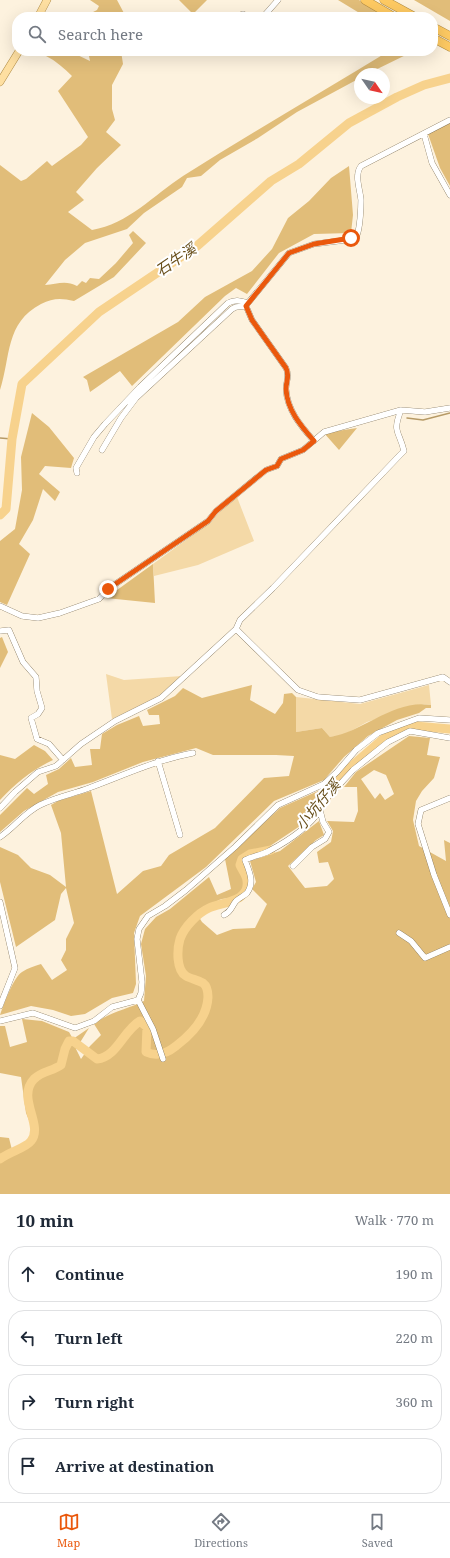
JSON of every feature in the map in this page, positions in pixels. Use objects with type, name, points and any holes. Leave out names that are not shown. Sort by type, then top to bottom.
[{"type":"highway","points":[[365,0],[385,12]]},
{"type":"highway","points":[[386,1],[406,12]]},
{"type":"highway","points":[[438,30],[450,36]]},
{"type":"highway","points":[[438,41],[450,47]]},
{"type":"main road","points":[[41,12],[47,0]]},
{"type":"main road","points":[[0,82],[16,56]]},
{"type":"street","points":[[267,12],[278,0]]},
{"type":"street","points":[[102,450],[121,418],[136,398],[232,309],[236,306],[247,305],[289,253],[314,244],[346,240],[357,235],[360,229],[361,201],[358,170],[361,166],[450,120]]},
{"type":"street","points":[[424,134],[432,163],[450,195]]},
{"type":"street","points":[[76,473],[76,468],[94,437],[140,387],[232,300],[237,300],[247,305],[252,320],[286,368],[289,374],[286,387],[287,402],[291,410],[314,441]]},
{"type":"street","points":[[0,606],[22,616],[38,618],[60,613],[99,599],[108,589],[208,521],[216,511],[266,470],[277,466],[281,459],[303,450],[324,432],[401,410],[425,412],[450,408]]},
{"type":"street","points":[[0,808],[15,792],[38,772],[56,766],[81,744],[115,721],[161,698],[236,629],[240,620],[273,588],[404,451],[402,442],[396,432],[397,421],[401,410]]},
{"type":"street","points":[[236,629],[298,690],[318,697],[360,700],[443,677],[450,682]]},
{"type":"street","points":[[0,631],[9,630],[23,662],[36,677],[37,691],[42,708],[38,714],[31,718],[35,735],[37,739],[49,744],[62,760]]},
{"type":"street","points":[[138,1000],[141,993],[142,982],[137,939],[140,929],[148,916],[165,906],[186,890],[235,847],[278,805],[324,784],[337,772],[356,750],[378,733],[419,718],[450,720]]},
{"type":"street","points":[[224,914],[230,912],[236,901],[246,893],[250,887],[252,878],[245,860],[268,852],[312,822],[328,797],[354,770],[388,742],[410,731],[450,738]]},
{"type":"street","points":[[0,837],[11,830],[22,816],[39,805],[158,761],[192,753]]},
{"type":"street","points":[[158,761],[180,835]]},
{"type":"street","points":[[337,772],[354,770]]},
{"type":"street","points":[[450,798],[421,810],[418,824],[434,875],[450,915]]},
{"type":"street","points":[[293,866],[312,847],[325,839],[329,832],[323,822],[320,810]]},
{"type":"street","points":[[0,902],[15,968],[0,1006]]},
{"type":"street","points":[[399,933],[411,941],[425,958],[450,947]]},
{"type":"street","points":[[0,1021],[33,1014],[75,1028],[94,1021],[112,1007],[138,1000]]},
{"type":"street","points":[[138,1000],[153,1029],[162,1055]]},
{"type":"shaded area","points":[[90,0],[117,0],[123,12],[93,12],[97,10],[99,6]]},
{"type":"shaded area","points":[[179,0],[207,0],[195,12],[191,12]]},
{"type":"shaded area","points":[[338,0],[359,0],[378,12],[358,12]]},
{"type":"shaded area","points":[[414,0],[450,0],[450,21],[438,14],[438,12],[435,12]]},
{"type":"shaded area","points":[[45,56],[80,56],[90,61],[89,56],[122,56],[123,64],[112,85],[112,109],[115,120],[106,132],[121,145],[97,168],[76,192],[84,200],[68,212],[92,230],[105,227],[129,215],[183,176],[354,72],[354,81],[297,112],[258,138],[220,160],[201,176],[187,178],[182,187],[144,213],[127,229],[85,243],[65,260],[45,285],[69,283],[77,286],[82,281],[86,283],[90,278],[99,279],[116,263],[133,243],[129,235],[133,231],[146,243],[114,277],[74,301],[61,299],[53,300],[41,304],[29,312],[21,321],[11,341],[0,390],[0,165],[21,181],[26,179],[47,161],[52,166],[81,145],[88,137],[58,91],[72,76],[60,65]]},
{"type":"shaded area","points":[[381,56],[404,56],[379,68],[361,68]]},
{"type":"shaded area","points":[[450,123],[450,186],[440,168],[428,134]]},
{"type":"shaded area","points":[[349,166],[353,215],[351,233],[314,234],[279,253],[247,294],[236,288],[225,296],[132,386],[120,371],[90,392],[87,380],[83,377],[178,322],[205,297],[252,271],[272,249],[288,218],[309,201],[331,178]]},
{"type":"shaded area","points":[[32,413],[49,427],[74,458],[71,468],[45,466],[39,474],[60,492],[55,501],[43,489],[33,520],[19,544],[30,554],[7,605],[0,602],[0,541],[15,529],[22,490],[21,457]]},
{"type":"shaded area","points":[[357,428],[339,450],[324,433]]},
{"type":"shaded area","points":[[237,497],[254,541],[198,565],[154,576],[153,564],[212,521],[219,512]]},
{"type":"shaded area","points":[[153,564],[155,603],[106,598]]},
{"type":"shaded area","points":[[2,637],[8,652],[0,668],[0,638]]},
{"type":"shaded area","points":[[106,674],[124,680],[182,676],[156,698],[112,719]]},
{"type":"shaded area","points":[[252,685],[250,700],[275,714],[283,703],[284,694],[292,693],[296,697],[296,732],[322,728],[330,737],[343,734],[391,711],[404,707],[417,704],[431,705],[431,708],[426,708],[419,713],[397,720],[368,736],[344,757],[324,780],[274,801],[206,867],[140,916],[134,933],[136,984],[133,993],[112,998],[85,1014],[71,1016],[53,1010],[31,1006],[0,1015],[12,985],[22,972],[41,964],[52,980],[67,970],[61,960],[66,950],[66,939],[74,923],[66,888],[61,894],[55,920],[16,947],[0,882],[0,847],[18,855],[31,868],[50,875],[66,887],[61,833],[51,805],[58,801],[91,791],[117,894],[143,871],[161,866],[169,855],[215,828],[264,778],[289,776],[294,756],[213,755],[196,748],[143,762],[93,782],[58,792],[24,811],[0,832],[0,815],[27,788],[34,794],[48,784],[46,775],[59,769],[71,758],[75,767],[92,765],[90,749],[100,749],[102,734],[117,725],[139,716],[143,726],[160,724],[159,715],[149,715],[147,710],[175,696],[183,688],[202,698]]},
{"type":"shaded area","points":[[429,685],[431,705],[424,704],[367,722],[344,735],[330,737],[322,728],[296,732],[296,697],[360,704]]},
{"type":"shaded area","points":[[409,736],[430,738],[427,755],[440,757],[434,778],[422,791],[416,801],[413,820],[419,846],[446,861],[444,840],[450,843],[450,1194],[0,1194],[0,1137],[9,1138],[13,1154],[35,1135],[26,1113],[21,1077],[0,1073],[0,1026],[5,1026],[10,1047],[27,1042],[22,1019],[42,1021],[69,1032],[73,1039],[89,1028],[76,1049],[81,1059],[90,1046],[101,1035],[94,1024],[113,1013],[144,1001],[146,976],[141,944],[145,929],[156,917],[170,909],[209,877],[217,895],[231,889],[225,859],[280,808],[327,787],[338,775],[341,777],[309,820],[267,848],[243,856],[241,860],[246,876],[246,886],[240,894],[232,898],[220,899],[197,914],[202,922],[217,935],[233,929],[255,928],[267,904],[252,889],[256,882],[250,861],[280,851],[319,821],[324,835],[316,840],[288,866],[305,888],[327,886],[334,879],[328,862],[319,863],[317,852],[331,842],[333,831],[327,821],[354,822],[358,811],[357,787],[344,787],[356,772]],"holes":[[[374,770],[386,775],[394,794],[385,800],[380,793],[375,799],[361,779]]]},
{"type":"shaded area","points":[[34,745],[45,751],[53,760],[25,777],[0,800],[0,755],[15,759]]},
{"type":"waterway","name":"石牛溪","points":[[0,515],[6,509],[12,439],[22,384],[99,312],[197,246],[271,181],[299,164],[349,123],[397,97],[424,85],[450,78]]},
{"type":"waterway","points":[[407,418],[423,420],[450,413]]},
{"type":"waterway","points":[[0,438],[12,439]]},
{"type":"waterway","name":"小坑仔溪","points":[[308,821],[347,770],[382,740],[401,729],[415,726],[450,729]]},
{"type":"waterway","name":"小坑仔溪","points":[[0,1159],[25,1146],[31,1141],[34,1135],[34,1127],[29,1103],[29,1086],[37,1076],[61,1065],[65,1049],[69,1041],[73,1041],[97,1059],[110,1054],[134,1025],[140,1021],[147,1027],[146,1052],[150,1054],[161,1054],[172,1049],[193,1031],[202,1019],[205,1012],[208,993],[203,983],[186,976],[180,969],[178,954],[182,934],[200,913],[214,906],[234,900],[244,893],[247,888],[247,879],[240,865],[242,859],[250,854],[271,850]]},
{"type":"route","points":[[108,589],[208,521],[216,511],[266,470],[277,466],[281,459],[303,450],[314,441],[291,410],[287,402],[286,387],[289,374],[286,368],[252,320],[246,306],[283,258],[289,253],[314,244],[341,241],[351,238]]}]
